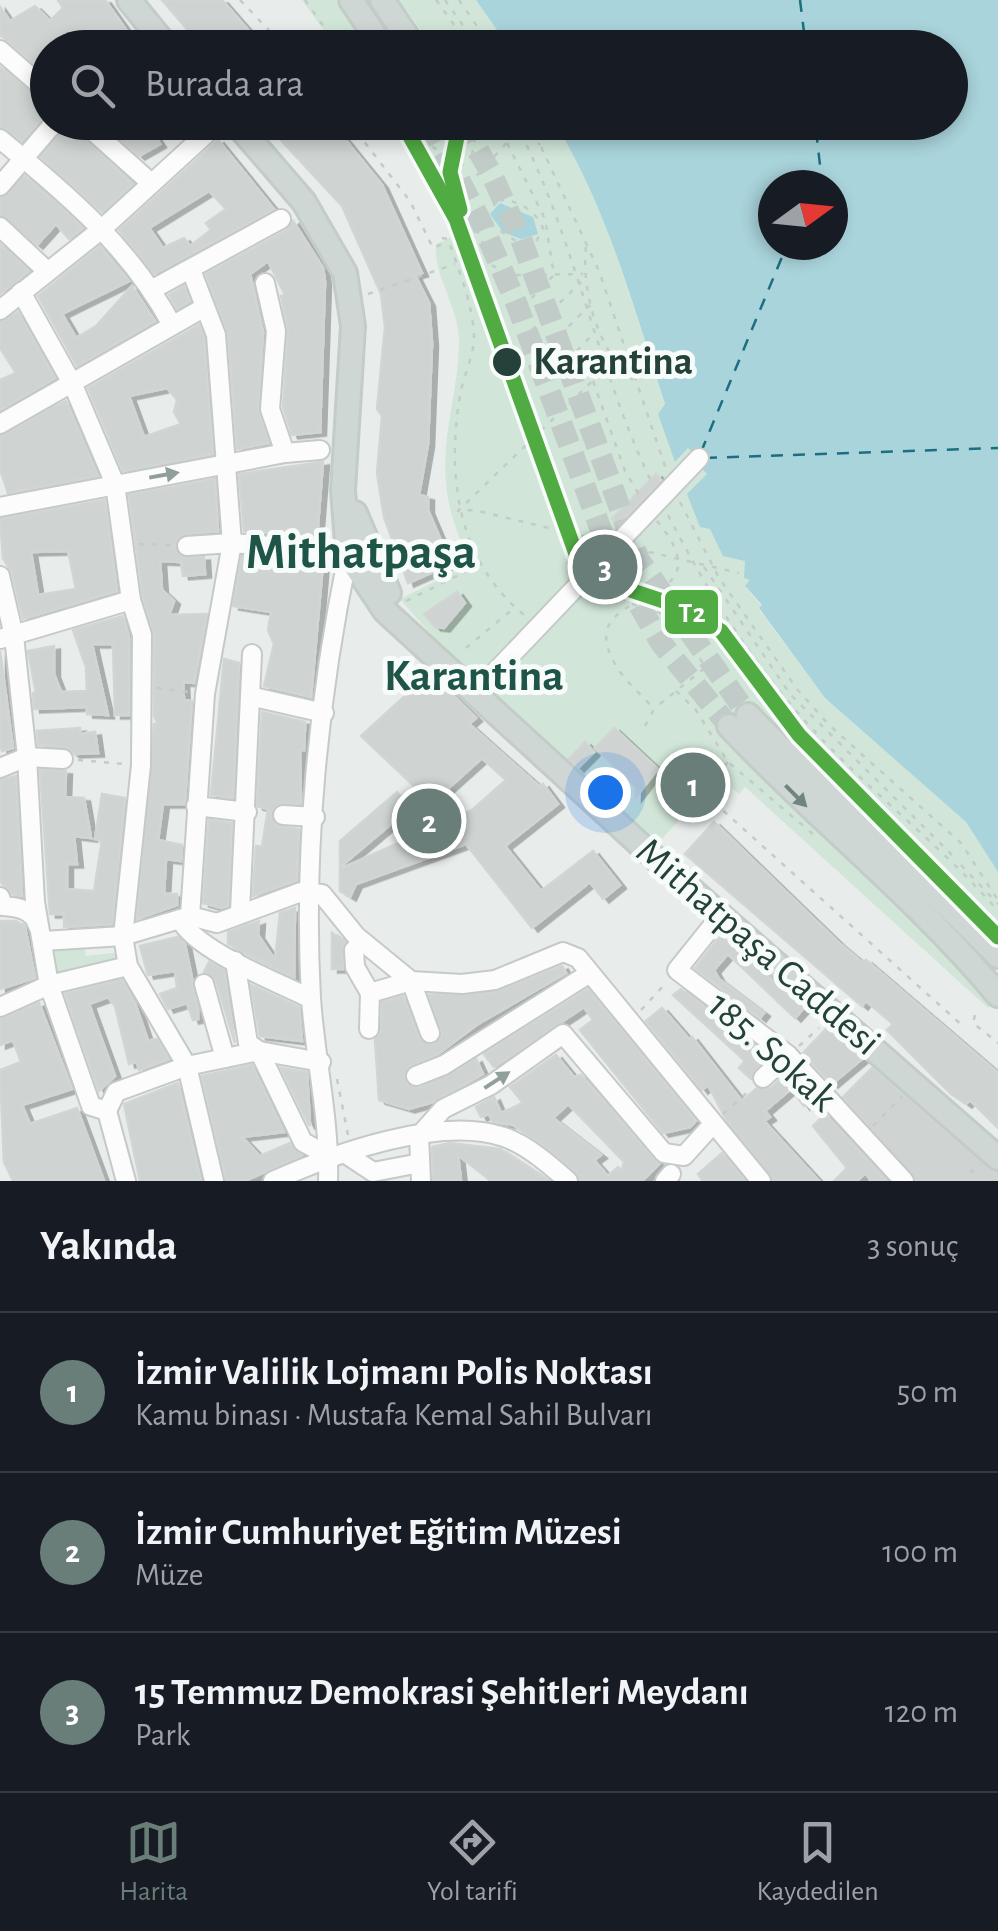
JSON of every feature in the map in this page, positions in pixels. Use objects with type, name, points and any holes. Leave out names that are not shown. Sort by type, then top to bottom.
[{"type":"main road","points":[[129,0],[153,30]]},
{"type":"main road","points":[[351,0],[371,30]]},
{"type":"main road","points":[[382,0],[402,30]]},
{"type":"main road","name":"Mithatpaşa Caddesi","points":[[250,140],[326,234],[352,300],[350,487],[357,553],[385,611],[992,1159]]},
{"type":"main road","name":"Mithatpaşa Caddesi","points":[[357,553],[396,606],[476,692]]},
{"type":"main road","points":[[998,956],[939,895],[738,720],[790,791],[924,916],[998,995]]},
{"type":"street","points":[[0,50],[30,76]]},
{"type":"street","points":[[0,139],[102,228],[152,289],[172,325]]},
{"type":"street","points":[[0,186],[40,140]]},
{"type":"street","points":[[103,140],[151,183]]},
{"type":"street","points":[[0,310],[102,228],[199,140]]},
{"type":"street","points":[[152,289],[281,219]]},
{"type":"street","points":[[0,227],[47,270]]},
{"type":"street","points":[[190,270],[216,335],[232,543],[205,694],[185,930],[235,961],[312,999]]},
{"type":"street","points":[[265,283],[276,331],[270,409],[284,452]]},
{"type":"street","points":[[21,292],[73,384],[115,484],[131,600],[142,635],[141,765],[123,936],[128,966],[187,1066],[214,1181]]},
{"type":"street","points":[[0,424],[206,307]]},
{"type":"street","points":[[0,486],[3,507],[284,452],[320,450]]},
{"type":"street","points":[[476,692],[699,458]]},
{"type":"street","points":[[187,546],[232,543],[357,553]]},
{"type":"street","points":[[316,894],[315,818],[324,712],[357,553]]},
{"type":"street","points":[[328,1181],[337,1155],[312,999],[316,894],[330,713],[344,609],[357,553]]},
{"type":"street","points":[[0,576],[28,757],[28,905],[43,941],[49,986],[90,1106],[107,1111]]},
{"type":"street","points":[[7,638],[131,600]]},
{"type":"street","points":[[240,912],[252,654]]},
{"type":"street","points":[[250,696],[324,712]]},
{"type":"street","points":[[0,768],[28,757],[63,760]]},
{"type":"street","points":[[196,806],[247,812]]},
{"type":"street","points":[[283,815],[315,818]]},
{"type":"street","points":[[43,941],[123,936],[185,918],[218,923],[300,892],[316,894],[356,936],[411,981],[430,1033]]},
{"type":"street","points":[[0,897],[4,906],[28,905]]},
{"type":"street","points":[[0,915],[28,905]]},
{"type":"street","points":[[677,970],[721,914]]},
{"type":"street","points":[[354,950],[354,967],[370,994],[369,1029]]},
{"type":"street","points":[[370,994],[411,981],[462,984],[502,979],[563,952],[578,958],[761,1181]]},
{"type":"street","points":[[235,961],[248,1044],[260,1051],[321,1062]]},
{"type":"street","points":[[0,1007],[49,986],[128,966]]},
{"type":"street","name":"185. Sokak","points":[[677,970],[788,1054],[904,1181]]},
{"type":"street","points":[[416,1076],[444,1065],[590,973]]},
{"type":"street","points":[[204,984],[225,1058]]},
{"type":"street","points":[[260,1051],[303,1142],[373,1172],[420,1172],[419,1136],[443,1109],[491,1085],[563,1034],[664,1153],[684,1156],[712,1125]]},
{"type":"street","points":[[126,1181],[107,1111],[116,1092],[187,1066],[260,1051]]},
{"type":"street","points":[[763,1078],[788,1054]]},
{"type":"street","points":[[273,1181],[337,1155],[419,1136],[472,1130],[508,1138],[568,1181]]},
{"type":"path","points":[[240,0],[269,30]]},
{"type":"path","points":[[305,0],[326,30]]},
{"type":"path","points":[[436,0],[457,30]]},
{"type":"path","points":[[445,0],[466,30]]},
{"type":"path","points":[[459,0],[480,30]]},
{"type":"path","points":[[363,140],[410,201],[433,248],[448,242]]},
{"type":"path","points":[[406,140],[438,191],[457,237]]},
{"type":"path","points":[[428,140],[438,154],[472,156],[490,162]]},
{"type":"path","points":[[472,156],[475,140]]},
{"type":"path","points":[[510,140],[468,185],[464,200],[493,266],[515,275],[581,275]]},
{"type":"path","points":[[523,140],[581,275],[608,367],[660,498],[693,564],[771,679],[818,736],[954,860],[998,912]]},
{"type":"path","points":[[536,140],[542,149]]},
{"type":"path","points":[[540,140],[586,246],[636,382],[669,536],[682,560],[680,573],[672,583],[616,614],[608,630],[612,660],[654,709]]},
{"type":"path","points":[[414,151],[428,143]]},
{"type":"path","points":[[507,143],[543,220],[554,275]]},
{"type":"path","points":[[508,200],[543,220],[537,240],[519,243],[500,234],[487,212],[492,203],[508,200]]},
{"type":"path","points":[[442,238],[448,242],[457,264],[474,335],[460,395],[454,474],[458,511],[481,564],[514,608],[538,626]]},
{"type":"path","points":[[581,275],[586,246]]},
{"type":"path","points":[[352,300],[457,264]]},
{"type":"path","points":[[522,308],[554,275]]},
{"type":"path","points":[[532,330],[583,281]]},
{"type":"path","points":[[541,354],[590,305]]},
{"type":"path","points":[[598,330],[612,362],[636,382]]},
{"type":"path","points":[[550,379],[598,330]]},
{"type":"path","points":[[458,511],[612,362]]},
{"type":"path","points":[[593,381],[625,471],[660,498],[714,568],[797,689],[828,724],[961,843],[998,902]]},
{"type":"path","points":[[526,438],[529,446]]},
{"type":"path","points":[[458,511],[474,510],[739,573]]},
{"type":"path","points":[[123,543],[187,546]]},
{"type":"path","points":[[396,606],[481,564]]},
{"type":"path","points":[[703,566],[790,694],[825,734],[894,794],[998,902]]},
{"type":"path","points":[[630,604],[667,615],[706,667],[654,709],[644,726]]},
{"type":"path","points":[[466,648],[514,608]]},
{"type":"path","points":[[676,691],[696,710],[728,762],[706,784],[708,797],[964,1026]]},
{"type":"path","points":[[63,760],[141,765]]},
{"type":"path","points":[[629,1022],[677,970]]},
{"type":"path","points":[[974,1015],[973,1022],[998,1043]]},
{"type":"path","points":[[788,1054],[831,1017]]},
{"type":"path","points":[[712,1125],[763,1078]]},
{"type":"path","points":[[861,1138],[910,1087]]},
{"type":"path","points":[[970,1173],[992,1159]]},
{"type":"green space","points":[[302,0],[336,0],[358,30],[324,30]]},
{"type":"green space","points":[[399,0],[476,0],[497,30],[421,30]]},
{"type":"green space","points":[[401,140],[565,140],[618,260],[665,405],[658,414],[676,461],[688,448],[704,464],[714,531],[730,552],[745,561],[751,580],[746,588],[825,698],[966,822],[998,872],[998,947],[794,748],[756,704],[721,730],[996,1001],[988,1008],[745,787],[739,794],[723,780],[715,781],[651,851],[470,679],[400,599],[470,564],[447,493],[445,465],[459,342],[436,256],[436,244],[454,236],[436,192]]},
{"type":"green space","points":[[84,946],[86,956],[120,952],[121,965],[52,981],[49,949]]},
{"type":"water","points":[[476,0],[998,0],[998,872],[966,822],[825,698],[745,586],[750,580],[744,578],[745,561],[723,556],[710,529],[700,527],[687,494],[707,474],[701,468],[704,464],[688,448],[675,462],[658,414],[665,404],[618,260],[565,140],[968,140],[968,30],[497,30]]},
{"type":"water","points":[[500,203],[533,217],[538,234],[521,239],[503,232],[490,214]]},
{"type":"building","points":[[58,0],[105,0],[126,30],[30,30],[30,60],[0,35],[0,7],[10,21],[35,6],[50,21],[63,8]]},
{"type":"building","points":[[162,0],[222,0],[248,30],[188,30]]},
{"type":"building","points":[[0,67],[30,90],[30,132],[22,141],[0,127]]},
{"type":"building","points":[[54,140],[86,140],[133,184],[102,212],[41,157]]},
{"type":"building","points":[[122,140],[157,140],[160,144],[139,156]]},
{"type":"building","points":[[218,140],[274,209],[154,274],[119,230]],"holes":[[[209,191],[226,209],[206,223],[211,230],[190,246],[184,238],[163,248],[149,228]]]},
{"type":"building","points":[[281,140],[346,140],[382,185],[422,273],[415,275],[429,303],[432,343],[428,444],[419,495],[428,497],[428,510],[451,564],[408,583],[384,517],[377,473],[382,416],[377,409],[385,327],[381,294],[342,206]]},
{"type":"building","points":[[25,176],[83,228],[69,239],[56,224],[37,245],[0,215],[0,198]]},
{"type":"building","points":[[293,221],[323,268],[325,282],[320,432],[292,435],[283,407],[288,329],[281,296],[285,295],[268,261],[250,274],[263,332],[258,409],[269,443],[237,449],[228,334],[206,274],[287,230]]},
{"type":"building","points":[[0,244],[29,271],[0,294]]},
{"type":"building","points":[[100,246],[129,281],[62,314],[76,338],[96,326],[132,286],[155,321],[77,366],[38,296]]},
{"type":"building","points":[[184,286],[190,301],[177,309],[169,295]]},
{"type":"building","points":[[18,312],[55,378],[0,410],[0,380],[16,373],[0,348],[0,322]]},
{"type":"building","points":[[199,325],[204,338],[213,454],[123,471],[88,388]],"holes":[[[167,388],[177,400],[174,412],[181,424],[144,437],[129,396]]]},
{"type":"building","points":[[66,401],[98,476],[8,493],[0,469],[0,436]]},
{"type":"building","points":[[323,462],[317,537],[244,531],[239,474]]},
{"type":"building","points":[[656,474],[661,480],[618,525],[612,519]]},
{"type":"building","points":[[215,479],[218,531],[185,534],[175,546],[182,558],[204,557],[205,574],[183,576],[181,562],[160,561],[162,590],[174,601],[169,615],[207,614],[194,683],[183,682],[184,700],[192,701],[185,800],[184,804],[163,804],[158,840],[182,845],[181,861],[166,859],[164,894],[177,894],[177,905],[137,919],[154,724],[158,724],[154,716],[154,635],[143,597],[129,495]]},
{"type":"building","points":[[105,500],[117,591],[23,619],[12,573],[3,558],[0,519]],"holes":[[[68,551],[76,589],[38,595],[31,552]]]},
{"type":"building","points":[[242,556],[323,563],[311,697],[264,686],[274,644],[268,630],[271,612],[233,606]]},
{"type":"building","points":[[457,592],[465,603],[444,628],[435,627],[424,614]]},
{"type":"building","points":[[123,616],[129,637],[129,715],[115,715],[113,644],[92,644],[108,715],[87,714],[87,707],[34,709],[36,693],[28,651],[54,646],[54,674],[61,692],[87,691],[86,667],[73,630]]},
{"type":"building","points":[[0,651],[13,748],[2,751],[0,743]]},
{"type":"building","points":[[224,659],[239,663],[233,798],[211,795]]},
{"type":"building","points":[[430,673],[476,718],[469,724],[540,787],[543,784],[558,804],[505,846],[541,891],[593,851],[620,885],[603,899],[590,882],[532,928],[466,844],[356,884],[350,897],[340,891],[340,869],[472,810],[506,780],[482,758],[432,803],[361,736]]},
{"type":"building","points":[[262,712],[305,722],[304,750],[300,750],[301,804],[278,804],[271,813],[277,826],[299,829],[297,880],[253,896],[256,846],[262,847],[268,809],[257,806]]},
{"type":"building","points":[[80,728],[80,734],[95,732],[98,753],[74,754],[65,747],[38,745],[37,731]]},
{"type":"building","points":[[614,728],[658,769],[636,797],[636,787],[595,748]]},
{"type":"building","points":[[585,742],[594,752],[578,768],[569,759]]},
{"type":"building","points":[[40,770],[66,771],[65,797],[84,798],[91,838],[74,836],[77,864],[67,864],[67,889],[94,891],[102,840],[95,839],[102,794],[125,798],[112,924],[64,927],[64,914],[50,914]]},
{"type":"building","points":[[16,776],[22,896],[12,894],[0,881],[0,780]]},
{"type":"building","points":[[397,792],[410,808],[340,867],[340,841]]},
{"type":"building","points":[[209,820],[232,823],[228,906],[221,908],[203,903]]},
{"type":"building","points":[[714,822],[839,943],[863,963],[866,960],[998,1073],[998,1128],[970,1100],[966,1104],[951,1094],[887,1030],[893,1024],[866,1001],[862,1006],[685,854]]},
{"type":"building","points":[[295,908],[294,977],[228,944],[228,932],[259,921],[258,935],[275,960],[280,913]]},
{"type":"building","points":[[0,921],[16,921],[25,927],[35,978],[0,989]]},
{"type":"building","points":[[332,933],[345,942],[343,969],[332,969]]},
{"type":"building","points":[[721,935],[804,1008],[795,1018],[728,954],[714,970],[719,979],[764,1013],[760,1018],[695,968]]},
{"type":"building","points":[[178,937],[185,944],[198,1019],[193,1020],[187,1003],[168,1009],[160,994],[177,988],[175,971],[148,975],[140,946]]},
{"type":"building","points":[[209,962],[224,970],[235,1043],[216,981],[204,972]]},
{"type":"building","points":[[562,966],[566,973],[478,1024],[438,1054],[411,1065],[404,1075],[408,1085],[420,1088],[476,1059],[483,1074],[433,1102],[409,1109],[379,1100],[375,1040],[381,1030],[382,1002],[403,996],[419,1038],[433,1045],[442,1034],[429,995],[497,992]]},
{"type":"building","points":[[122,980],[148,1041],[157,1039],[169,1059],[139,1070],[137,1062],[129,1064],[115,1006],[108,997],[89,1004],[115,1076],[99,1091],[65,994]]},
{"type":"building","points":[[251,985],[299,1007],[302,1041],[260,1036]]},
{"type":"building","points":[[588,989],[696,1121],[690,1127],[663,1133],[580,1030],[593,1020],[584,1007],[494,1067],[484,1054]]},
{"type":"building","points":[[681,989],[769,1056],[751,1079],[739,1068],[745,1061],[673,995]]},
{"type":"building","points":[[39,1003],[72,1089],[22,1105],[30,1124],[77,1108],[104,1181],[13,1181],[4,1162],[0,1070],[21,1062],[13,1040],[0,1045],[0,1019]]},
{"type":"building","points":[[662,1008],[689,1039],[692,1037],[742,1101],[757,1088],[771,1088],[787,1073],[812,1100],[804,1106],[791,1089],[765,1111],[770,1117],[764,1121],[819,1181],[773,1181],[726,1119],[708,1085],[702,1090],[646,1021]]},
{"type":"building","points":[[827,1028],[862,1059],[832,1084],[803,1053]]},
{"type":"building","points":[[556,1055],[574,1077],[581,1075],[659,1164],[642,1181],[580,1181],[576,1172],[513,1125],[493,1122],[489,1114],[481,1117],[476,1107],[494,1097],[501,1113],[523,1103],[510,1087]],"holes":[[[568,1104],[624,1162],[622,1170],[618,1167],[608,1176],[594,1160],[601,1155],[553,1118]]]},
{"type":"building","points":[[252,1065],[284,1132],[242,1137],[260,1156],[290,1143],[302,1155],[245,1181],[226,1181],[202,1076]]},
{"type":"building","points":[[281,1068],[307,1072],[310,1125],[309,1125]]},
{"type":"building","points":[[872,1068],[996,1173],[998,1181],[916,1181],[843,1097]]},
{"type":"building","points":[[178,1083],[201,1181],[140,1181],[124,1104]]},
{"type":"building","points":[[825,1114],[887,1181],[872,1181],[865,1173],[857,1181],[834,1181],[847,1168],[813,1126]]},
{"type":"building","points":[[450,1143],[500,1149],[549,1181],[491,1181],[458,1155],[461,1181],[433,1181],[432,1147]]},
{"type":"building","points":[[722,1153],[745,1181],[703,1181],[698,1174]]},
{"type":"ferry route","points":[[800,0],[804,30]]},
{"type":"ferry route","points":[[817,140],[818,170]]},
{"type":"ferry route","points":[[701,452],[781,260]]},
{"type":"ferry route","points":[[705,458],[998,448]]},
{"type":"tunnel","points":[[438,140],[483,226],[517,305],[610,554],[661,643],[729,726]]},
{"type":"tunnel","points":[[472,140],[521,239],[639,560],[748,715]]},
{"type":"transit line","name":"T2","points":[[412,140],[456,219],[576,554],[609,583],[687,609],[721,631],[799,735],[998,937]]},
{"type":"transit line","name":"T2","points":[[456,140],[450,172],[460,210]]},
{"type":"place","name":"Karantina","points":[[507,362]]},
{"type":"place","name":"15 Temmuz Demokrasi Şehitleri Meydanı","points":[[605,567]]},
{"type":"place","name":"İzmir Valilik Lojmanı Polis Noktası","points":[[693,785]]},
{"type":"place","name":"İzmir Cumhuriyet Eğitim Müzesi","points":[[429,821]]},
{"type":"district","name":"Mithatpaşa","points":[[361,553]]},
{"type":"district","name":"Karantina","points":[[474,676]]}]
